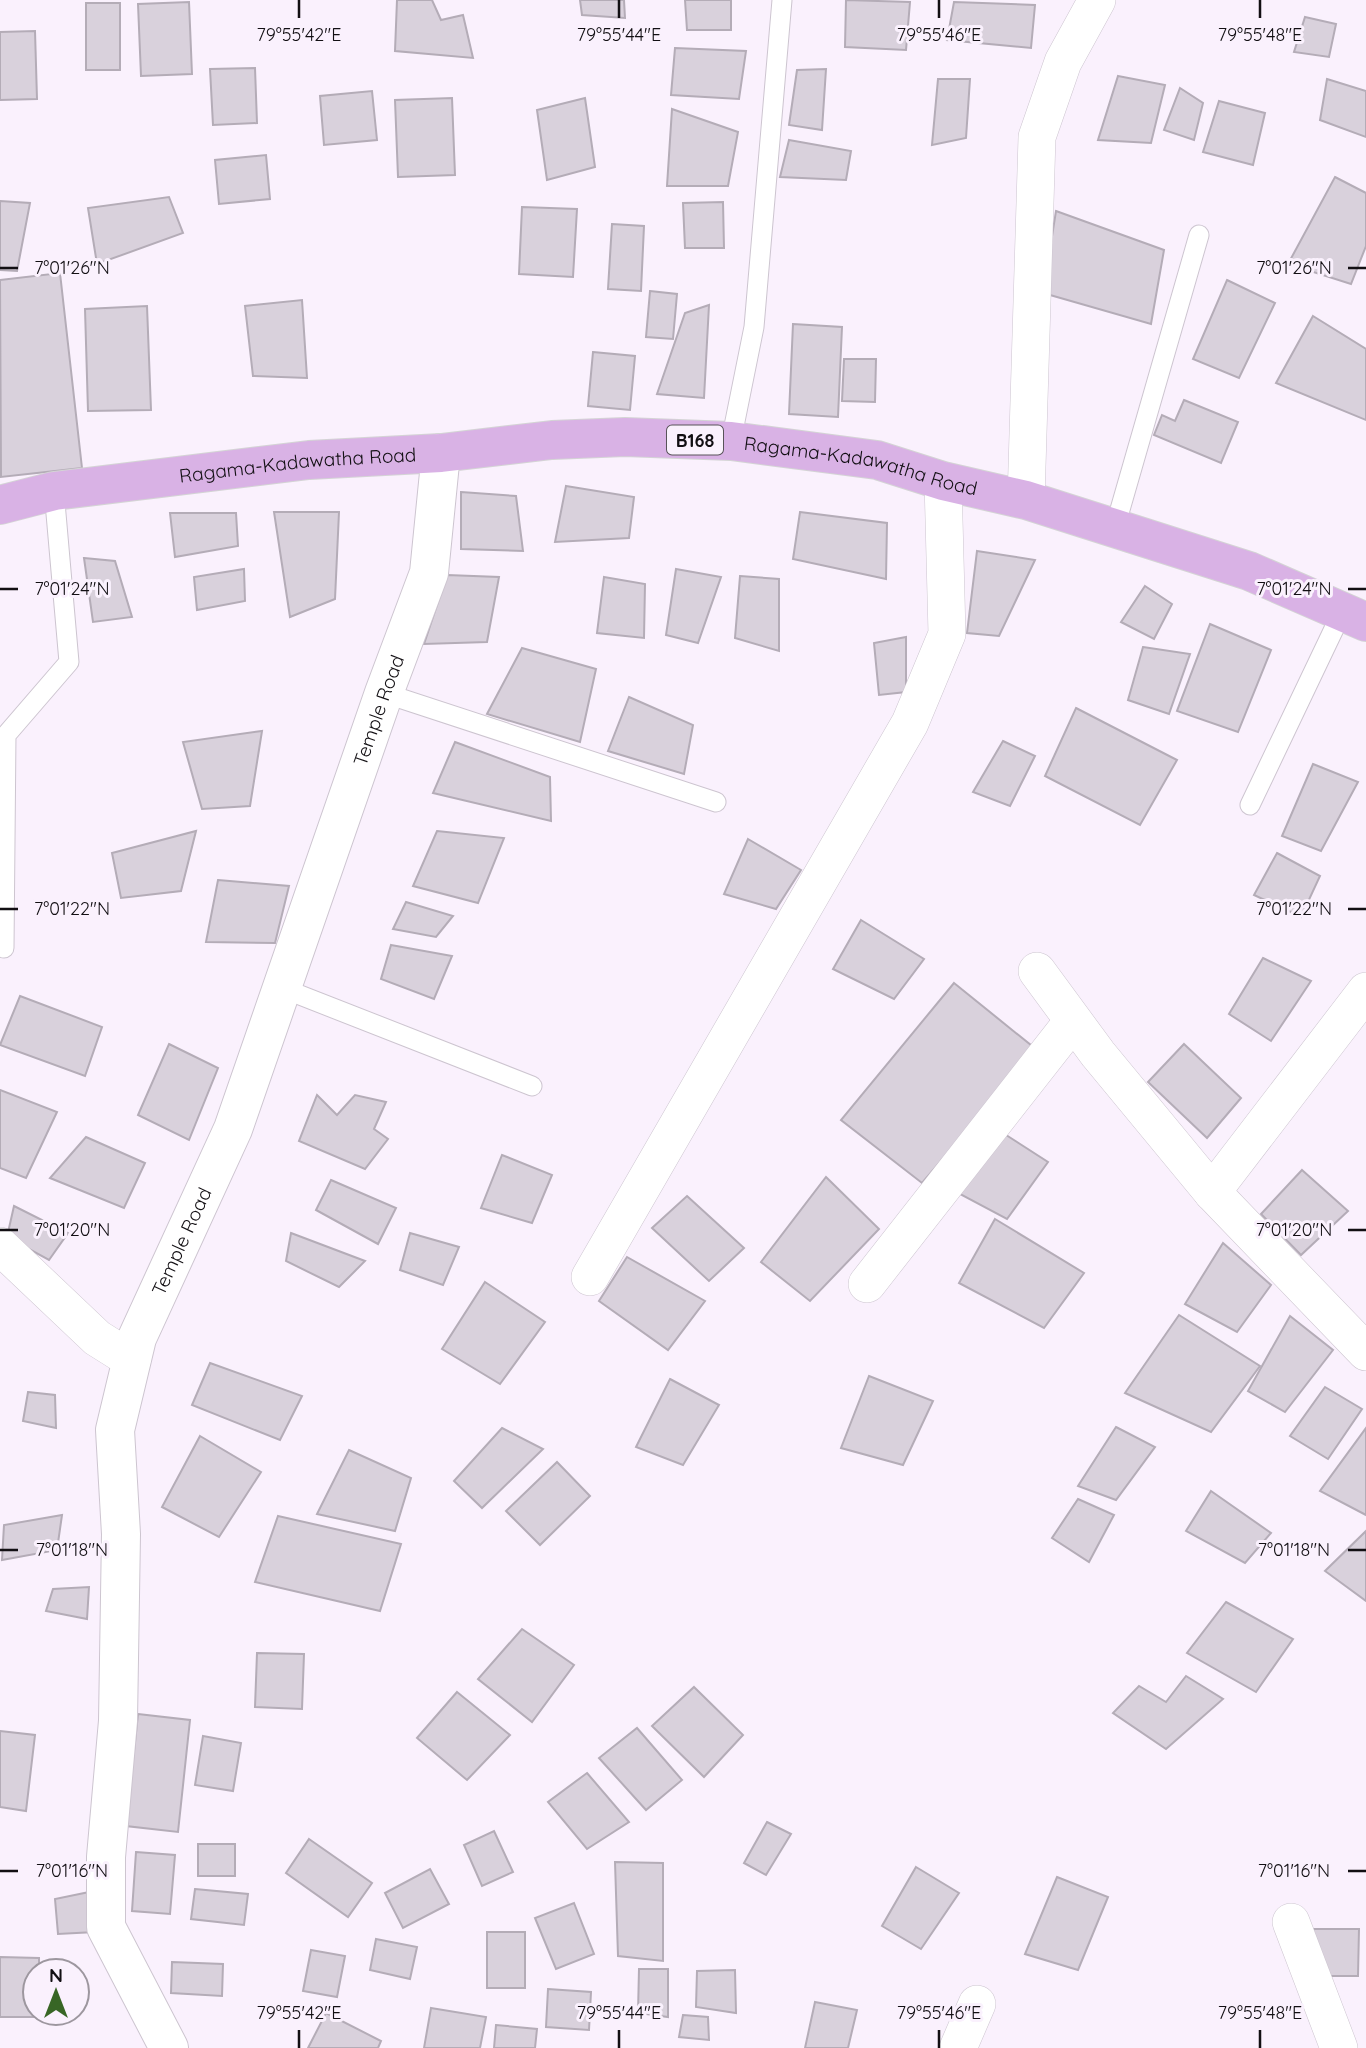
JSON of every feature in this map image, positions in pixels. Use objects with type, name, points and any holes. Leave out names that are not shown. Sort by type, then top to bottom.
[{"type":"main road","name":"Ragama-Kadawatha Road","points":[[0,505],[54,491],[309,460],[441,453],[552,440],[625,437],[731,441],[877,460],[943,481],[1026,500],[1249,570],[1354,616]]},
{"type":"street","points":[[1026,500],[1037,137],[1063,62],[1097,0]]},
{"type":"street","name":"Temple Road","points":[[169,2048],[106,1927],[106,1857],[118,1721],[121,1534],[115,1430],[137,1338],[233,1129],[384,693],[429,573],[441,453]]},
{"type":"street","points":[[590,1277],[910,723],[947,634],[943,481]]},
{"type":"street","points":[[1037,971],[1073,1021],[1212,1192],[1366,1352]]},
{"type":"street","points":[[1212,1192],[1366,990]]},
{"type":"street","points":[[867,1284],[1073,1021]]},
{"type":"street","points":[[0,1246],[97,1338],[132,1360]]},
{"type":"street","points":[[1291,1922],[1339,2048]]},
{"type":"street","points":[[958,2048],[977,2004]]},
{"type":"lane","points":[[731,441],[754,327],[782,0]]},
{"type":"lane","points":[[1115,527],[1199,235]]},
{"type":"lane","points":[[4,948],[6,735],[69,662],[54,491]]},
{"type":"lane","points":[[1250,805],[1354,616]]},
{"type":"lane","points":[[384,693],[716,802]]},
{"type":"lane","points":[[282,988],[532,1086]]},
{"type":"building","points":[[397,0],[432,0],[441,20],[463,15],[473,58],[395,51]]},
{"type":"building","points":[[580,0],[624,0],[625,18],[582,15]]},
{"type":"building","points":[[685,0],[731,0],[731,30],[687,30]]},
{"type":"building","points":[[846,0],[910,2],[906,50],[845,47]]},
{"type":"building","points":[[189,2],[192,74],[141,76],[138,4]]},
{"type":"building","points":[[954,2],[1035,5],[1031,48],[947,40]]},
{"type":"building","points":[[86,3],[120,3],[120,70],[86,70]]},
{"type":"building","points":[[1305,17],[1336,24],[1329,57],[1294,52]]},
{"type":"building","points":[[35,31],[37,99],[0,100],[0,32]]},
{"type":"building","points":[[675,48],[746,51],[739,99],[671,95]]},
{"type":"building","points":[[255,68],[257,123],[213,125],[210,69]]},
{"type":"building","points":[[826,69],[822,130],[789,125],[797,70]]},
{"type":"building","points":[[1118,76],[1165,85],[1151,143],[1098,140]]},
{"type":"building","points":[[938,79],[970,79],[966,138],[932,145]]},
{"type":"building","points":[[1327,79],[1366,91],[1366,137],[1320,120]]},
{"type":"building","points":[[1180,88],[1203,103],[1194,140],[1164,130]]},
{"type":"building","points":[[372,91],[377,140],[324,145],[320,96]]},
{"type":"building","points":[[452,98],[455,175],[398,177],[395,100]]},
{"type":"building","points":[[585,98],[595,167],[547,180],[537,110]]},
{"type":"building","points":[[1219,101],[1265,113],[1253,165],[1203,152]]},
{"type":"building","points":[[672,109],[738,132],[728,186],[667,186]]},
{"type":"building","points":[[789,140],[851,151],[846,180],[780,177]]},
{"type":"building","points":[[266,155],[270,199],[219,204],[215,160]]},
{"type":"building","points":[[1335,177],[1366,193],[1366,246],[1351,284],[1288,264]]},
{"type":"building","points":[[169,197],[183,233],[97,264],[88,208]]},
{"type":"building","points":[[0,201],[30,203],[17,271],[0,270]]},
{"type":"building","points":[[723,202],[724,248],[685,248],[683,203]]},
{"type":"building","points":[[522,207],[577,209],[573,277],[519,274]]},
{"type":"building","points":[[1056,211],[1164,250],[1151,324],[1043,293]]},
{"type":"building","points":[[612,224],[644,226],[641,291],[608,289]]},
{"type":"building","points":[[60,273],[82,468],[1,477],[0,280]]},
{"type":"building","points":[[1227,280],[1275,303],[1239,378],[1193,359]]},
{"type":"building","points":[[650,291],[677,294],[673,339],[646,337]]},
{"type":"building","points":[[302,300],[307,378],[253,376],[245,306]]},
{"type":"building","points":[[709,305],[704,398],[657,394],[685,313]]},
{"type":"building","points":[[147,306],[151,410],[88,411],[85,309]]},
{"type":"building","points":[[1313,316],[1366,349],[1366,420],[1276,383]]},
{"type":"building","points":[[793,324],[842,327],[838,417],[789,414]]},
{"type":"building","points":[[593,352],[635,356],[630,410],[588,406]]},
{"type":"building","points":[[844,359],[876,359],[875,402],[842,401]]},
{"type":"building","points":[[1184,400],[1238,422],[1221,463],[1154,435],[1162,415],[1175,421]]},
{"type":"building","points":[[566,486],[634,497],[629,538],[555,542]]},
{"type":"building","points":[[461,492],[516,496],[523,551],[461,549]]},
{"type":"building","points":[[274,512],[339,512],[335,599],[290,617]]},
{"type":"building","points":[[800,512],[887,523],[886,579],[793,559]]},
{"type":"building","points":[[170,513],[236,513],[238,546],[175,557]]},
{"type":"building","points":[[977,551],[1035,560],[999,636],[967,633]]},
{"type":"building","points":[[84,558],[115,561],[132,617],[93,622]]},
{"type":"building","points":[[244,569],[245,601],[197,610],[194,577]]},
{"type":"building","points":[[676,569],[721,577],[698,643],[666,635]]},
{"type":"building","points":[[447,575],[499,577],[487,642],[424,644]]},
{"type":"building","points":[[740,576],[779,579],[779,651],[735,638]]},
{"type":"building","points":[[604,577],[645,584],[644,638],[597,633]]},
{"type":"building","points":[[1145,586],[1172,604],[1154,639],[1121,622]]},
{"type":"building","points":[[1210,624],[1271,650],[1238,732],[1177,711]]},
{"type":"building","points":[[906,637],[906,692],[879,695],[874,643]]},
{"type":"building","points":[[1143,647],[1190,654],[1169,714],[1128,700]]},
{"type":"building","points":[[522,648],[596,669],[580,742],[487,714]]},
{"type":"building","points":[[629,697],[693,725],[684,774],[608,751]]},
{"type":"building","points":[[1076,708],[1177,760],[1140,825],[1045,776]]},
{"type":"building","points":[[262,731],[250,806],[202,809],[183,742]]},
{"type":"building","points":[[1003,741],[1035,756],[1010,806],[973,792]]},
{"type":"building","points":[[455,742],[550,777],[551,821],[433,793]]},
{"type":"building","points":[[1313,764],[1358,782],[1321,851],[1282,836]]},
{"type":"building","points":[[196,831],[181,891],[121,898],[112,853]]},
{"type":"building","points":[[437,831],[504,838],[478,903],[413,886]]},
{"type":"building","points":[[748,839],[801,870],[776,909],[724,894]]},
{"type":"building","points":[[1277,853],[1320,876],[1301,917],[1254,895]]},
{"type":"building","points":[[218,880],[289,886],[275,943],[206,942]]},
{"type":"building","points":[[406,902],[453,916],[436,937],[393,929]]},
{"type":"building","points":[[861,920],[924,959],[894,999],[833,969]]},
{"type":"building","points":[[391,945],[452,956],[434,999],[381,979]]},
{"type":"building","points":[[1263,958],[1311,981],[1271,1041],[1229,1014]]},
{"type":"building","points":[[954,983],[1037,1050],[922,1183],[841,1120]]},
{"type":"building","points":[[20,996],[102,1027],[85,1076],[0,1045]]},
{"type":"building","points":[[169,1044],[218,1068],[189,1140],[138,1115]]},
{"type":"building","points":[[1184,1044],[1241,1098],[1207,1138],[1148,1082]]},
{"type":"building","points":[[0,1090],[57,1112],[26,1178],[0,1168]]},
{"type":"building","points":[[317,1095],[337,1115],[355,1095],[386,1102],[374,1129],[388,1139],[365,1169],[299,1141]]},
{"type":"building","points":[[1003,1133],[1048,1162],[1007,1219],[958,1193]]},
{"type":"building","points":[[86,1137],[145,1163],[124,1208],[50,1178]]},
{"type":"building","points":[[502,1155],[552,1175],[532,1223],[481,1208]]},
{"type":"building","points":[[1302,1170],[1348,1211],[1301,1255],[1261,1214]]},
{"type":"building","points":[[826,1177],[879,1229],[810,1301],[761,1262]]},
{"type":"building","points":[[331,1180],[396,1208],[378,1244],[316,1210]]},
{"type":"building","points":[[687,1196],[744,1248],[709,1281],[652,1228]]},
{"type":"building","points":[[14,1206],[68,1233],[49,1260],[7,1237]]},
{"type":"building","points":[[995,1219],[1084,1273],[1044,1328],[959,1283]]},
{"type":"building","points":[[291,1233],[365,1261],[339,1287],[286,1261]]},
{"type":"building","points":[[410,1233],[459,1247],[443,1285],[400,1270]]},
{"type":"building","points":[[1223,1243],[1271,1285],[1237,1332],[1185,1304]]},
{"type":"building","points":[[627,1257],[705,1301],[668,1350],[599,1301]]},
{"type":"building","points":[[485,1282],[545,1322],[500,1384],[442,1349]]},
{"type":"building","points":[[1179,1315],[1260,1366],[1211,1432],[1125,1393]]},
{"type":"building","points":[[1290,1316],[1333,1350],[1285,1412],[1248,1391]]},
{"type":"building","points":[[210,1363],[302,1396],[280,1440],[192,1405]]},
{"type":"building","points":[[869,1376],[933,1401],[903,1465],[841,1448]]},
{"type":"building","points":[[670,1379],[719,1405],[683,1465],[636,1447]]},
{"type":"building","points":[[1325,1387],[1362,1409],[1328,1459],[1290,1436]]},
{"type":"building","points":[[28,1392],[55,1395],[56,1428],[23,1421]]},
{"type":"building","points":[[1116,1427],[1155,1447],[1116,1500],[1078,1486]]},
{"type":"building","points":[[502,1428],[543,1449],[482,1508],[454,1481]]},
{"type":"building","points":[[1366,1428],[1366,1515],[1320,1491]]},
{"type":"building","points":[[200,1436],[261,1472],[219,1537],[162,1507]]},
{"type":"building","points":[[349,1450],[411,1478],[395,1531],[317,1514]]},
{"type":"building","points":[[557,1462],[590,1496],[540,1545],[506,1511]]},
{"type":"building","points":[[1211,1491],[1271,1533],[1245,1563],[1186,1531]]},
{"type":"building","points":[[1078,1499],[1114,1515],[1089,1562],[1052,1538]]},
{"type":"building","points":[[62,1515],[57,1550],[2,1560],[4,1525]]},
{"type":"building","points":[[278,1516],[401,1544],[380,1611],[255,1582]]},
{"type":"building","points":[[1366,1531],[1366,1601],[1325,1571]]},
{"type":"building","points":[[89,1587],[87,1619],[46,1611],[53,1589]]},
{"type":"building","points":[[1226,1602],[1293,1639],[1256,1692],[1187,1653]]},
{"type":"building","points":[[522,1629],[574,1665],[532,1722],[478,1679]]},
{"type":"building","points":[[257,1653],[304,1654],[302,1709],[255,1707]]},
{"type":"building","points":[[1186,1676],[1223,1699],[1166,1749],[1113,1713],[1139,1686],[1166,1702]]},
{"type":"building","points":[[694,1687],[743,1735],[704,1777],[652,1726]]},
{"type":"building","points":[[457,1692],[510,1735],[467,1780],[417,1738]]},
{"type":"building","points":[[138,1714],[190,1720],[178,1832],[126,1826]]},
{"type":"building","points":[[637,1728],[682,1780],[646,1810],[599,1758]]},
{"type":"building","points":[[0,1731],[35,1735],[26,1811],[0,1807]]},
{"type":"building","points":[[203,1736],[241,1743],[233,1791],[195,1785]]},
{"type":"building","points":[[587,1773],[629,1822],[587,1849],[548,1802]]},
{"type":"building","points":[[767,1822],[791,1834],[766,1875],[744,1863]]},
{"type":"building","points":[[494,1831],[513,1872],[482,1886],[464,1845]]},
{"type":"building","points":[[309,1839],[372,1883],[348,1917],[286,1873]]},
{"type":"building","points":[[198,1844],[235,1844],[235,1876],[198,1876]]},
{"type":"building","points":[[136,1852],[175,1855],[170,1914],[132,1911]]},
{"type":"building","points":[[615,1862],[663,1863],[663,1961],[618,1956]]},
{"type":"building","points":[[916,1867],[959,1893],[921,1949],[882,1926]]},
{"type":"building","points":[[430,1869],[449,1904],[403,1928],[385,1893]]},
{"type":"building","points":[[1057,1877],[1108,1897],[1078,1970],[1025,1954]]},
{"type":"building","points":[[195,1889],[248,1894],[244,1925],[191,1919]]},
{"type":"building","points":[[94,1891],[95,1932],[58,1934],[55,1899]]},
{"type":"building","points":[[574,1903],[594,1954],[556,1969],[535,1918]]},
{"type":"building","points":[[1309,1929],[1359,1929],[1358,1976],[1321,1976]]},
{"type":"building","points":[[487,1932],[525,1932],[525,1988],[487,1988]]},
{"type":"building","points":[[376,1939],[417,1947],[410,1979],[370,1970]]},
{"type":"building","points":[[311,1950],[345,1956],[337,1997],[303,1991]]},
{"type":"building","points":[[0,1957],[21,1958],[21,2017],[0,2017]]},
{"type":"building","points":[[172,1962],[223,1964],[222,1996],[171,1993]]},
{"type":"building","points":[[639,1969],[668,1969],[668,2017],[638,2013]]},
{"type":"building","points":[[735,1970],[736,2013],[696,2007],[697,1971]]},
{"type":"building","points":[[548,1989],[591,1992],[589,2030],[546,2027]]},
{"type":"building","points":[[815,2002],[857,2010],[848,2048],[805,2048]]},
{"type":"building","points":[[431,2008],[486,2017],[480,2048],[424,2048]]},
{"type":"building","points":[[326,2013],[381,2041],[378,2048],[308,2048]]},
{"type":"building","points":[[683,2015],[708,2017],[709,2040],[679,2037]]},
{"type":"building","points":[[496,2025],[537,2029],[535,2048],[494,2048]]}]
